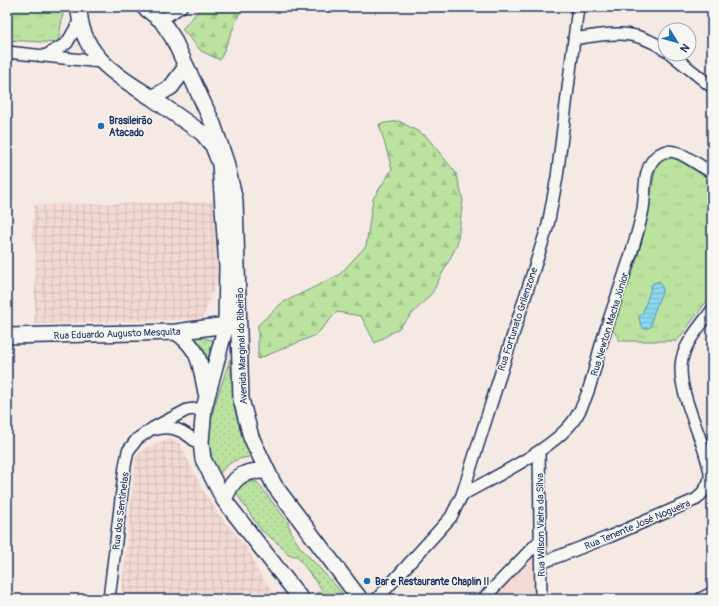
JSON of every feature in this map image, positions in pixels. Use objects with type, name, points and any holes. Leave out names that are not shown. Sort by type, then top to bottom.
[{"type":"main road","points":[[79,7],[79,22]]},
{"type":"main road","name":"Avenida Marginal do Ribeirão","points":[[144,7],[161,20],[173,38],[212,124],[226,162],[235,202],[242,398],[251,436],[266,471],[274,485],[360,599]]},
{"type":"main road","name":"Avenida Marginal do Ribeirão","points":[[79,22],[86,41],[101,62],[124,80],[202,133],[213,146],[220,164],[227,268],[226,325],[206,402],[202,447],[208,472],[224,500],[301,599]]},
{"type":"main road","points":[[152,98],[171,87],[186,67]]},
{"type":"main road","name":"Rua Eduardo Augusto Mesquita","points":[[7,336],[176,332],[226,325]]},
{"type":"main road","points":[[176,332],[188,341],[197,352],[206,402]]},
{"type":"main road","points":[[224,500],[230,485],[239,476],[253,471],[266,471]]},
{"type":"street","points":[[161,20],[181,7]]},
{"type":"street","name":"Rua Fortunato Grilenzone","points":[[377,599],[447,523],[462,495],[548,225],[557,177],[578,7]]},
{"type":"street","points":[[45,56],[67,43],[79,22]]},
{"type":"street","points":[[574,38],[618,33],[634,34],[648,39],[657,45]]},
{"type":"street","points":[[7,52],[101,62]]},
{"type":"street","points":[[681,62],[712,87]]},
{"type":"street","name":"Rua Newton Macha Júnior","points":[[462,495],[539,451],[576,418],[584,400],[640,224],[648,169],[652,161],[659,154],[668,150],[677,153],[712,172]]},
{"type":"street","name":"Rua Tenente José Nogueira","points":[[542,563],[611,536],[697,499],[706,489],[710,476],[708,465],[689,406],[682,374],[682,360],[687,346],[712,310]]},
{"type":"street","name":"Rua dos Sentinelas","points":[[109,599],[128,451],[137,439],[153,428],[206,402]]},
{"type":"street","points":[[147,432],[171,427],[190,436],[202,447]]},
{"type":"street","name":"Rua Wilson Vieira da Silva","points":[[539,451],[540,540],[542,563],[541,599]]},
{"type":"street","points":[[483,599],[540,540]]},
{"type":"street","points":[[700,599],[712,593]]},
{"type":"shaded area","points":[[213,202],[218,278],[202,319],[34,324],[36,252],[32,236],[34,205]]},
{"type":"shaded area","points":[[169,439],[180,444],[201,487],[219,515],[250,552],[258,572],[279,599],[121,599],[136,456],[147,447]]},
{"type":"shaded area","points":[[532,558],[534,560],[534,599],[492,599]]},
{"type":"green space","points":[[7,7],[60,7],[63,13],[58,43],[7,40]]},
{"type":"green space","points":[[202,7],[242,7],[220,60],[201,51],[182,29]]},
{"type":"green space","points":[[399,121],[426,136],[456,173],[463,200],[457,245],[432,293],[398,329],[375,343],[361,316],[337,312],[316,335],[258,359],[258,325],[282,303],[339,275],[366,246],[373,199],[392,169],[379,124]]},
{"type":"green space","points":[[674,157],[712,181],[712,294],[677,341],[620,341],[611,327],[647,213],[656,167],[663,161]]},
{"type":"green space","points":[[190,337],[199,337],[212,340],[213,342],[207,361]]},
{"type":"green space","points":[[230,359],[236,415],[250,457],[233,462],[219,474],[212,460],[209,446],[209,432],[216,402]]},
{"type":"green space","points":[[257,482],[287,521],[293,536],[300,547],[345,596],[343,599],[335,599],[333,595],[327,599],[321,599],[316,593],[323,591],[297,556],[288,555],[281,546],[261,530],[236,493],[243,484]]},
{"type":"water","points":[[659,281],[663,289],[652,318],[651,327],[644,329],[640,323],[639,317],[643,312],[652,284]]},
{"type":"place","name":"Brasileirão Atacado","points":[[101,126]]},
{"type":"place","name":"Bar e Restaurante Chaplin II","points":[[367,581]]}]
